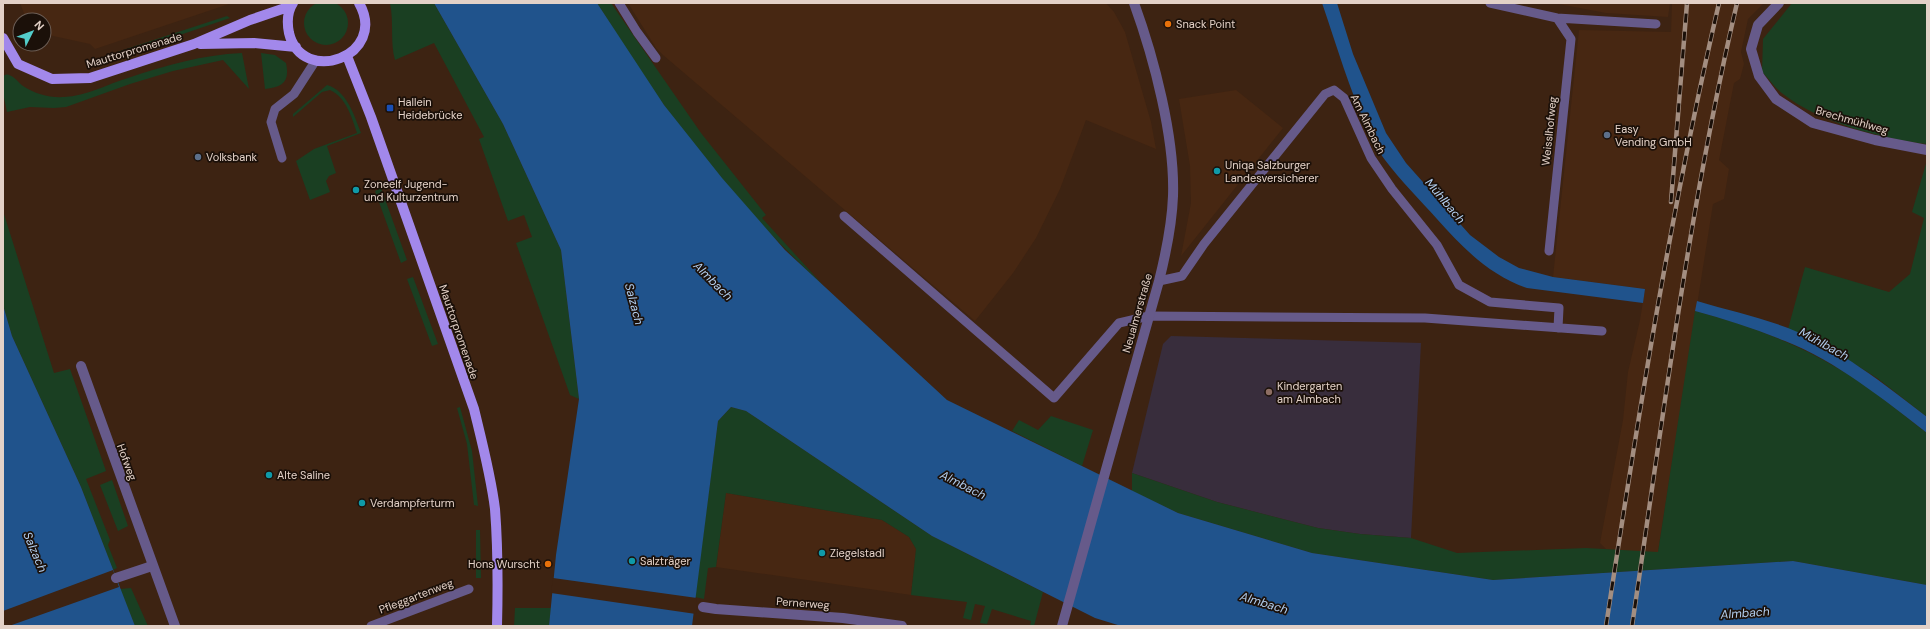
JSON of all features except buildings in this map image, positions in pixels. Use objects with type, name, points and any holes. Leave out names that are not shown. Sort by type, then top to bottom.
[{"type":"main road","points":[[316,60],[326,62],[347,56],[357,47],[363,36],[366,22],[363,10],[359,3]]},
{"type":"main road","name":"Mauttorpromenade","points":[[3,38],[18,64],[52,79],[90,78],[194,44],[292,4]]},
{"type":"main road","name":"Mauttorpromenade","points":[[292,4],[288,16],[290,37],[296,47],[305,55],[316,60]]},
{"type":"main road","name":"Mauttorpromenade","points":[[194,44],[254,43],[296,47]]},
{"type":"main road","name":"Mauttorpromenade","points":[[347,56],[373,124],[474,410],[495,508],[498,626]]},
{"type":"street","name":"Neualmerstraße","points":[[1062,624],[1159,280],[1171,222],[1173,196],[1171,155],[1147,39],[1134,3]]},
{"type":"street","name":"Brechmühlweg","points":[[1779,3],[1758,25],[1751,49],[1759,76],[1776,99],[1813,123],[1875,140],[1927,150]]},
{"type":"street","name":"Hofweg","points":[[81,366],[152,566]]},
{"type":"street","points":[[116,578],[152,566],[175,626]]},
{"type":"street","name":"Pernerweg","points":[[703,606],[716,609],[844,618],[902,626]]},
{"type":"lane","points":[[619,3],[637,32],[656,58]]},
{"type":"lane","points":[[1490,3],[1557,18],[1656,24]]},
{"type":"lane","name":"Weisslhofweg","points":[[1549,251],[1571,39],[1557,18]]},
{"type":"lane","points":[[282,158],[271,122],[275,109],[294,94],[316,60]]},
{"type":"lane","name":"Am Almbach","points":[[1159,280],[1182,276],[1204,244],[1325,94],[1334,90],[1344,98],[1371,158],[1392,189],[1437,245],[1459,285],[1490,302],[1559,308],[1558,328]]},
{"type":"lane","points":[[844,216],[1054,398],[1119,323],[1149,316],[1425,318],[1602,331]]},
{"type":"lane","name":"Pfleggartenweg","points":[[371,626],[469,589]]},
{"type":"shaded area","points":[[20,3],[232,3],[95,49],[90,44],[52,36],[52,12],[23,12]]},
{"type":"shaded area","points":[[628,3],[1106,3],[1114,12],[1125,32],[1151,122],[1156,149],[1086,120],[1060,189],[1036,238],[1013,273],[975,321],[663,55],[656,48]]},
{"type":"shaded area","points":[[1553,3],[1670,3],[1668,17],[1606,13]]},
{"type":"shaded area","points":[[1672,3],[1764,3],[1748,19],[1741,52],[1744,64],[1740,79],[1734,83],[1719,160],[1729,169],[1724,199],[1713,204],[1658,552],[1653,555],[1606,549],[1600,543],[1623,420],[1628,372],[1640,320],[1645,289],[1553,277],[1579,30],[1671,32]]},
{"type":"shaded area","points":[[1236,90],[1283,128],[1181,256],[1191,203],[1190,166],[1179,99]]},
{"type":"shaded area","points":[[1171,336],[1421,343],[1411,538],[1360,534],[1318,528],[1217,502],[1132,473],[1163,344]]},
{"type":"shaded area","name":"Ziegelstadl","points":[[726,493],[882,520],[909,537],[916,549],[911,595],[716,567]]},
{"type":"green space","points":[[322,1],[330,1],[342,7],[348,19],[348,27],[342,39],[330,45],[322,45],[310,39],[304,27],[304,19],[310,7]]},
{"type":"green space","points":[[390,3],[434,3],[503,124],[561,250],[579,399],[570,395],[516,243],[532,237],[524,215],[508,221],[479,139],[484,137],[434,43],[395,60]]},
{"type":"green space","points":[[597,3],[611,3],[701,133],[766,215],[762,218],[823,285],[759,221],[700,153],[655,93]]},
{"type":"green space","points":[[1792,3],[1927,3],[1927,144],[1891,138],[1832,121],[1797,104],[1777,89],[1762,72],[1763,39]]},
{"type":"green space","points":[[227,16],[230,18],[118,56],[117,52]]},
{"type":"green space","points":[[242,53],[249,89],[223,60],[173,71],[130,84],[66,107],[30,107],[7,112],[3,93],[3,76],[7,75],[13,77],[28,89],[38,93],[53,97],[64,97],[89,92],[120,80],[184,61]]},
{"type":"green space","points":[[261,53],[275,55],[286,63],[287,75],[286,79],[281,85],[265,89]]},
{"type":"green space","points":[[327,85],[340,92],[345,98],[361,133],[327,146],[336,173],[329,176],[326,181],[330,192],[310,200],[296,161],[314,149],[357,133],[348,108],[336,93],[330,90],[322,92],[293,117],[293,114]]},
{"type":"green space","points":[[1927,160],[1927,417],[1877,378],[1829,348],[1788,329],[1805,267],[1889,292],[1910,274],[1924,218],[1912,212]]},
{"type":"green space","points":[[381,188],[407,260],[401,263],[375,191]]},
{"type":"green space","points":[[3,211],[54,373],[70,369],[106,471],[86,479],[110,540],[108,545],[117,568],[113,570],[81,487],[12,336],[3,305]]},
{"type":"green space","points":[[413,277],[438,344],[432,346],[407,279]]},
{"type":"green space","points":[[1695,311],[1751,328],[1805,350],[1862,384],[1927,433],[1927,585],[1793,561],[1493,580],[1312,553],[1178,513],[1132,491],[1132,473],[1217,502],[1318,528],[1360,534],[1411,538],[1457,553],[1586,548],[1658,552]]},
{"type":"green space","points":[[460,407],[472,451],[478,506],[474,505],[467,444],[457,408]]},
{"type":"green space","points":[[731,407],[746,411],[932,536],[1043,592],[1034,626],[1030,626],[1031,621],[992,609],[987,624],[980,623],[985,606],[975,604],[971,620],[963,618],[967,602],[911,595],[916,549],[909,537],[882,520],[726,493],[716,567],[708,568],[704,599],[695,597],[718,421]]},
{"type":"green space","points":[[1051,416],[1093,430],[1082,466],[1012,431],[1019,420],[1038,430]]},
{"type":"green space","points":[[112,480],[128,526],[118,531],[100,485]]},
{"type":"green space","points":[[476,530],[480,530],[481,578],[476,578]]},
{"type":"green space","points":[[131,588],[148,626],[135,626],[120,589]]},
{"type":"green space","points":[[515,608],[551,608],[549,626],[514,626]]},
{"type":"water","points":[[434,3],[597,3],[664,105],[722,178],[785,250],[947,400],[1178,513],[1312,553],[1493,580],[1793,561],[1927,585],[1927,626],[1121,626],[1095,618],[932,536],[746,411],[731,407],[718,421],[692,626],[549,626],[556,555],[579,399],[561,250],[503,124]]},
{"type":"water","points":[[1322,3],[1337,3],[1353,54],[1386,133],[1406,163],[1470,235],[1499,257],[1519,268],[1553,277],[1645,289],[1643,303],[1527,288],[1501,276],[1478,260],[1467,250],[1404,183],[1380,153],[1355,100]]},
{"type":"water","points":[[1697,301],[1788,328],[1807,336],[1843,356],[1927,417],[1927,433],[1859,382],[1823,359],[1804,349],[1763,332],[1695,311]]},
{"type":"water","name":"Salzach","points":[[3,305],[12,336],[81,487],[135,626],[3,626]]},
{"type":"pier","points":[[113,570],[119,587],[9,626],[3,626],[3,611]]},
{"type":"pier","points":[[553,578],[697,598],[696,614],[551,593]]},
{"type":"railway","points":[[1671,202],[1687,3]]},
{"type":"railway","points":[[1606,626],[1656,313],[1686,158],[1719,3]]},
{"type":"railway","points":[[1632,626],[1666,392],[1691,235],[1720,80],[1737,3]]},
{"type":"place","name":"Snack Point","points":[[1168,24]]},
{"type":"place","name":"Hallein Heidebrücke","points":[[390,108]]},
{"type":"place","name":"Easy Vending GmbH","points":[[1607,135]]},
{"type":"place","name":"Volksbank","points":[[198,157]]},
{"type":"place","name":"Uniqa Salzburger Landesversicherer","points":[[1217,171]]},
{"type":"place","name":"Zoneelf Jugend- und Kulturzentrum","points":[[356,190]]},
{"type":"place","name":"Kindergarten am Almbach","points":[[1269,392]]},
{"type":"place","name":"Alte Saline","points":[[269,475]]},
{"type":"place","name":"Verdampferturm","points":[[362,503]]},
{"type":"place","name":"Ziegelstadl","points":[[822,553]]},
{"type":"place","name":"Salzträger","points":[[632,561]]},
{"type":"place","name":"Hons Wurscht","points":[[548,564]]},
{"type":"water label","name":"Mühlbach","points":[[1445,201]]},
{"type":"water label","name":"Almbach","points":[[713,281]]},
{"type":"water label","name":"Mühlbach","points":[[1824,344]]},
{"type":"water label","name":"Almbach","points":[[963,485]]},
{"type":"water label","name":"Almbach","points":[[1264,603]]},
{"type":"water label","name":"Almbach","points":[[1745,613]]}]
